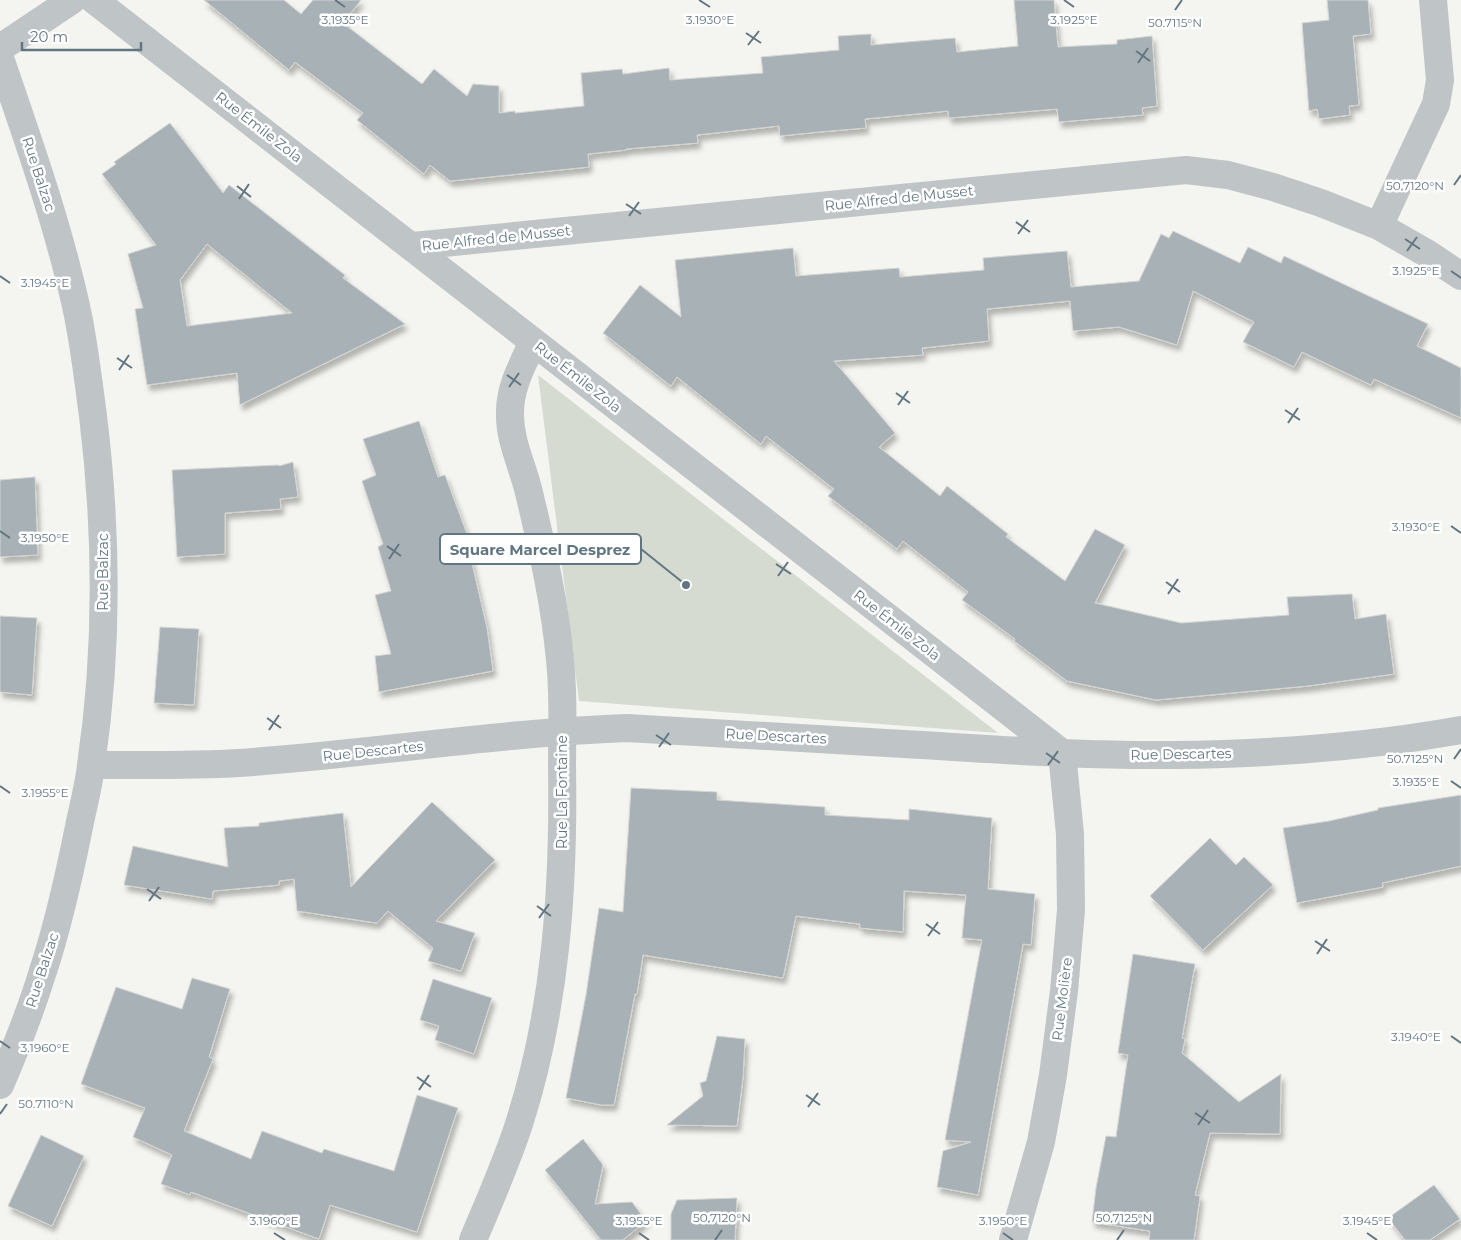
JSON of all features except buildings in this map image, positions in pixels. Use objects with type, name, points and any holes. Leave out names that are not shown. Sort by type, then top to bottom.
[{"type":"street","points":[[0,48],[72,0]]},
{"type":"street","name":"Rue Émile Zola","points":[[94,0],[1062,753]]},
{"type":"street","points":[[1378,226],[1448,104],[1440,80],[1433,0]]},
{"type":"street","name":"Rue Balzac","points":[[0,58],[61,240],[77,309],[88,376],[98,462],[103,529],[104,594],[101,673],[91,766],[75,849],[50,946],[19,1040],[0,1085]]},
{"type":"street","name":"Rue Alfred de Musset","points":[[412,246],[1186,170],[1228,175],[1321,203],[1378,226],[1428,254],[1461,276]]},
{"type":"street","name":"Rue La Fontaine","points":[[473,1240],[499,1181],[519,1123],[543,1029],[559,902],[563,821],[562,730],[567,662],[530,494],[513,446],[510,412],[515,379],[533,342]]},
{"type":"street","name":"Rue Descartes","points":[[91,766],[237,763],[330,755],[562,730],[628,716],[1062,753],[1172,755],[1264,753],[1404,740],[1461,730]]},
{"type":"street","name":"Rue Molière","points":[[1013,1240],[1041,1142],[1053,1075],[1064,991],[1071,910],[1070,834],[1062,753]]},
{"type":"shaded area","points":[[538,375],[998,733],[579,701]]},
{"type":"place","name":"Square Marcel Desprez","points":[[686,585]]}]
